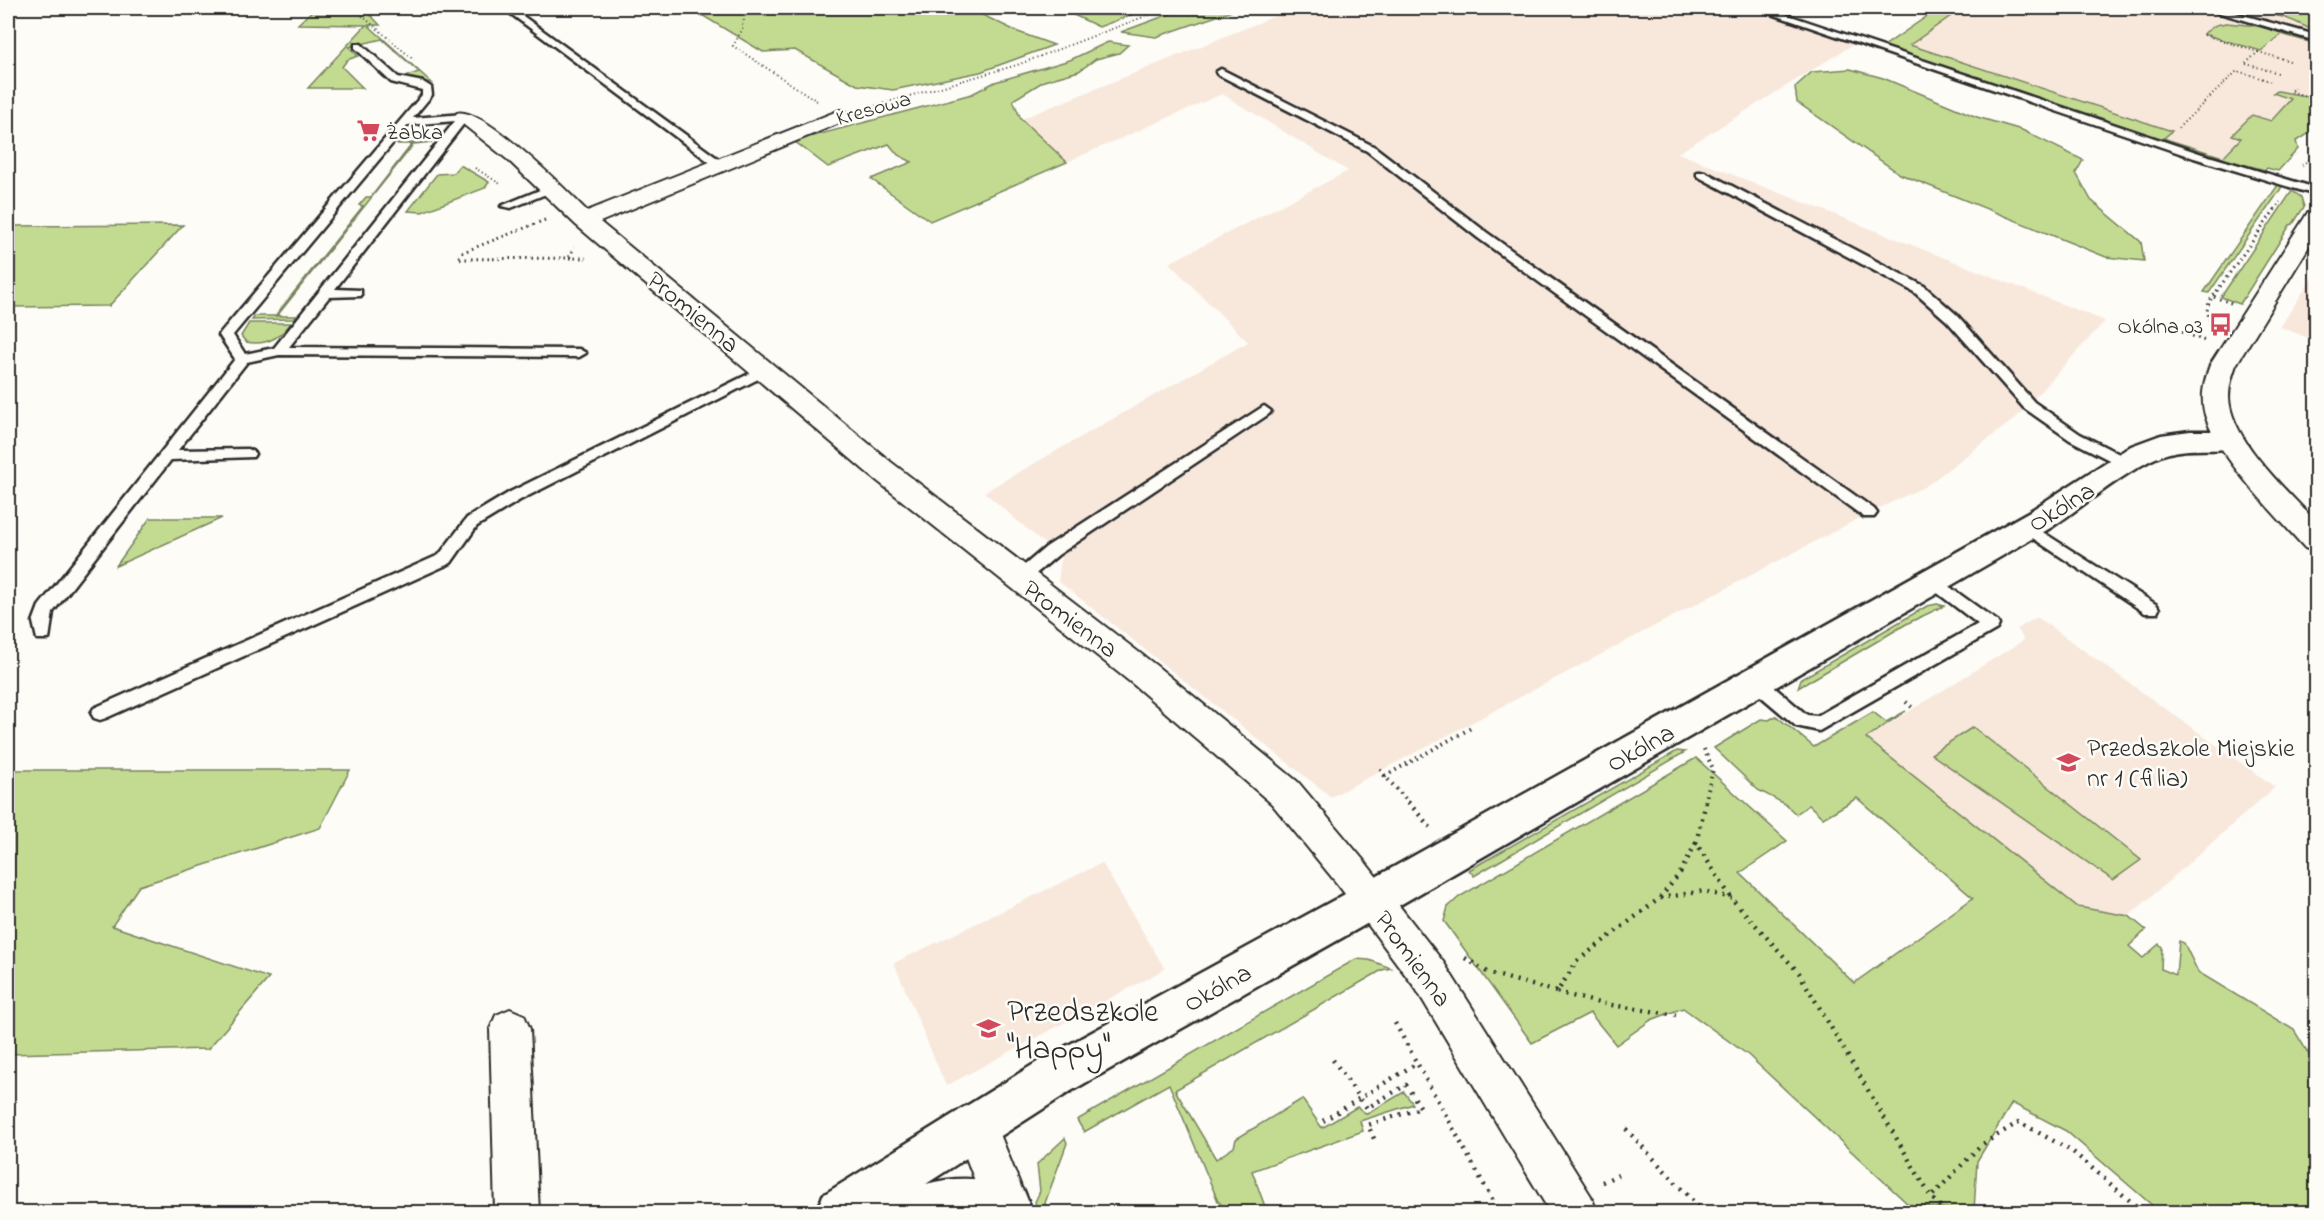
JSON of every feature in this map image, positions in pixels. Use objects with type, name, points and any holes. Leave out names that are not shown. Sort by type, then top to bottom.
[{"type":"street","name":"Kresowa","points":[[581,231],[720,165],[840,116]]},
{"type":"street","name":"Promienna","points":[[464,117],[516,155],[552,188],[581,231],[765,370],[881,470],[1146,676],[1284,793],[1372,900],[1439,990],[1575,1212]]},
{"type":"street","points":[[2316,217],[2220,372],[2215,390],[2217,408],[2229,440],[2316,541]]},
{"type":"street","name":"Okólna","points":[[840,1212],[975,1124],[1055,1076],[1372,900],[1933,581],[2027,527],[2141,453],[2170,442],[2229,440]]},
{"type":"street","points":[[510,1029],[517,1212]]},
{"type":"street","points":[[975,1124],[1008,1210]]},
{"type":"street","points":[[913,1212],[957,1200],[978,1200],[1008,1210]]},
{"type":"lane","points":[[507,8],[720,165]]},
{"type":"lane","points":[[1759,8],[2198,156],[2316,192]]},
{"type":"lane","points":[[2208,8],[2316,38]]},
{"type":"lane","points":[[2245,18],[2256,8]]},
{"type":"lane","points":[[242,359],[226,335],[427,95],[427,89],[419,84],[395,80],[358,46]]},
{"type":"lane","points":[[1221,72],[1371,149],[1491,242],[1869,513]]},
{"type":"lane","points":[[406,122],[464,117]]},
{"type":"lane","points":[[279,351],[464,117]]},
{"type":"lane","points":[[1701,174],[1919,289],[1952,318],[2029,405],[2075,437],[2126,463]]},
{"type":"lane","points":[[507,206],[552,188]]},
{"type":"lane","points":[[325,293],[356,293]]},
{"type":"lane","points":[[43,635],[41,622],[45,610],[242,359],[279,351],[579,353]]},
{"type":"lane","points":[[100,713],[445,559],[472,522],[515,496],[765,370]]},
{"type":"lane","points":[[1019,579],[1030,567],[1052,551],[1264,411]]},
{"type":"lane","points":[[165,455],[248,454]]},
{"type":"lane","points":[[2027,527],[2151,609]]},
{"type":"lane","points":[[1756,682],[1802,721],[1819,723],[1991,625],[1933,581]]},
{"type":"path","points":[[353,8],[422,68]]},
{"type":"path","points":[[746,8],[742,30],[733,46],[840,116]]},
{"type":"path","name":"Kresowa","points":[[840,116],[1017,65],[1167,8]]},
{"type":"path","points":[[2204,35],[2290,61]]},
{"type":"path","points":[[2258,52],[2245,63],[2278,73]]},
{"type":"path","points":[[2170,135],[2237,71],[2270,81]]},
{"type":"path","points":[[2295,87],[2290,91],[2309,97],[2316,92]]},
{"type":"path","points":[[475,168],[547,219],[461,253],[458,259],[569,258],[581,231]]},
{"type":"path","points":[[2214,333],[2208,311],[2209,302],[2284,196]]},
{"type":"path","points":[[2182,332],[2205,342]]},
{"type":"path","points":[[1906,702],[1913,708]]},
{"type":"path","points":[[1385,776],[1471,728]]},
{"type":"path","points":[[1557,992],[1576,961],[1660,898],[1680,873],[1696,843],[1713,769],[1703,749]]},
{"type":"path","points":[[1380,770],[1434,831],[1428,836]]},
{"type":"path","points":[[1696,843],[1732,899],[1799,973],[1931,1197],[1946,1212]]},
{"type":"path","points":[[1660,898],[1704,891],[1732,899]]},
{"type":"path","points":[[1465,958],[1489,973],[1557,992],[1676,1016]]},
{"type":"path","points":[[1395,1023],[1499,1212]]},
{"type":"path","points":[[1333,1060],[1367,1108],[1406,1085],[1421,1108],[1368,1125],[1375,1141]]},
{"type":"path","points":[[1323,1121],[1417,1063]]},
{"type":"path","points":[[1931,1197],[1977,1146],[1995,1131],[2019,1122],[2072,1151],[2143,1212]]},
{"type":"path","points":[[1626,1129],[1703,1212]]},
{"type":"shaded area","points":[[1295,8],[1746,8],[1854,44],[1678,153],[2105,321],[2016,418],[1926,486],[1869,513],[1331,797],[1058,581],[1061,558],[984,492],[1248,342],[1169,263],[1348,171],[1222,94],[1067,162],[1021,119]]},
{"type":"shaded area","points":[[1939,8],[2316,8],[2316,87],[2227,160],[1884,46]]},
{"type":"shaded area","points":[[2316,272],[2316,341],[2280,327]]},
{"type":"shaded area","name":"Przedszkole Miejskie nr 1 (filia)","points":[[2037,617],[2275,787],[2129,916],[2078,907],[1866,738],[2024,640],[2017,629]]},
{"type":"shaded area","name":"Przedszkole \"Happy\"","points":[[1102,863],[1165,969],[946,1086],[894,963]]},
{"type":"green space","points":[[315,8],[364,8],[380,25],[368,25],[432,83],[403,77],[419,72],[382,39],[349,47],[358,56],[347,60],[342,67],[363,88],[308,88],[366,25],[298,24]]},
{"type":"green space","points":[[690,8],[968,8],[1018,32],[1054,45],[980,72],[893,90],[857,85],[795,50],[763,52]]},
{"type":"green space","points":[[1059,8],[1150,8],[1099,27]]},
{"type":"green space","points":[[1186,8],[1240,8],[1156,37],[1121,32]]},
{"type":"green space","points":[[1939,8],[1962,8],[1910,45],[2172,131],[2164,138],[2223,157],[2241,138],[2232,135],[2252,115],[2271,121],[2291,99],[2273,93],[2278,91],[2316,98],[2316,125],[2310,133],[2296,141],[2298,149],[2278,171],[2267,168],[2265,170],[2227,160],[1884,46]]},
{"type":"green space","points":[[2278,8],[2316,8],[2316,31],[2277,16],[2275,11]]},
{"type":"green space","points":[[2226,23],[2258,26],[2316,44],[2281,34],[2261,51],[2203,34],[2216,25]]},
{"type":"green space","points":[[1108,42],[1128,45],[1119,53],[1096,59],[1079,71],[1044,81],[1013,100],[1021,119],[1067,162],[930,221],[871,179],[912,162],[898,155],[889,144],[828,167],[794,141],[972,94],[995,82],[1070,60]]},
{"type":"green space","points":[[1850,69],[1883,78],[1977,117],[2022,130],[2083,160],[2076,173],[2091,200],[2141,242],[2144,261],[2106,257],[1900,174],[1797,102],[1795,87],[1812,72]]},
{"type":"green space","points":[[432,142],[414,144],[277,316],[297,316],[294,319],[252,320],[255,316],[275,316],[363,206],[359,205],[366,197],[371,197],[412,144],[396,144]]},
{"type":"green space","points":[[460,165],[489,182],[485,188],[422,212],[408,211],[437,174],[453,173]]},
{"type":"green space","points":[[2278,185],[2282,186],[2280,190],[2209,293],[2204,292]]},
{"type":"green space","points":[[2292,191],[2301,197],[2304,207],[2240,304],[2221,297]]},
{"type":"green space","points":[[183,225],[109,306],[8,307],[8,226]]},
{"type":"green space","points":[[249,323],[291,323],[272,340],[253,343],[246,342],[241,336]]},
{"type":"green space","points":[[150,518],[222,518],[116,566]]},
{"type":"green space","points":[[1937,604],[1944,606],[1908,623],[1798,688],[1801,679],[1927,606]]},
{"type":"green space","points":[[1906,711],[1866,738],[2078,907],[2129,916],[2146,930],[2129,946],[2143,958],[2159,944],[2162,947],[2161,969],[2176,975],[2179,941],[2184,943],[2198,972],[2294,1030],[2316,1066],[2316,1212],[2160,1212],[2066,1131],[2012,1103],[1977,1161],[1974,1211],[1909,1205],[1748,1055],[1683,1008],[1651,1020],[1616,1045],[1590,1013],[1532,1043],[1444,921],[1448,907],[1459,897],[1696,758],[1787,841],[1740,873],[1854,983],[1973,898],[1857,798],[1823,818],[1809,805],[1796,814],[1785,804],[1758,790],[1714,748],[1761,719],[1769,720],[1776,716],[1814,747],[1873,712],[1886,722]]},
{"type":"green space","points":[[1973,727],[2141,860],[2113,880],[1931,754]]},
{"type":"green space","points":[[1677,751],[1685,752],[1474,876],[1469,870]]},
{"type":"green space","points":[[8,770],[350,770],[320,828],[139,886],[112,926],[269,978],[208,1049],[8,1054]]},
{"type":"green space","points":[[1356,959],[1369,960],[1391,968],[1382,970],[1175,1090],[1216,1159],[1234,1147],[1236,1139],[1302,1099],[1322,1128],[1357,1107],[1367,1114],[1404,1092],[1413,1104],[1360,1121],[1363,1131],[1252,1171],[1267,1212],[1228,1212],[1218,1201],[1169,1084],[1084,1132],[1077,1120]]},
{"type":"green space","points":[[1065,1138],[1067,1143],[1045,1203],[1048,1212],[1039,1212],[1035,1202],[1040,1191],[1037,1164]]},
{"type":"place","name":"Żabka","points":[[368,131]]},
{"type":"place","name":"Okólna 03","points":[[2221,325]]},
{"type":"place","name":"Przedszkole Miejskie nr 1 (filia)","points":[[2069,762]]},
{"type":"place","name":"Przedszkole \"Happy\"","points":[[989,1028]]}]
